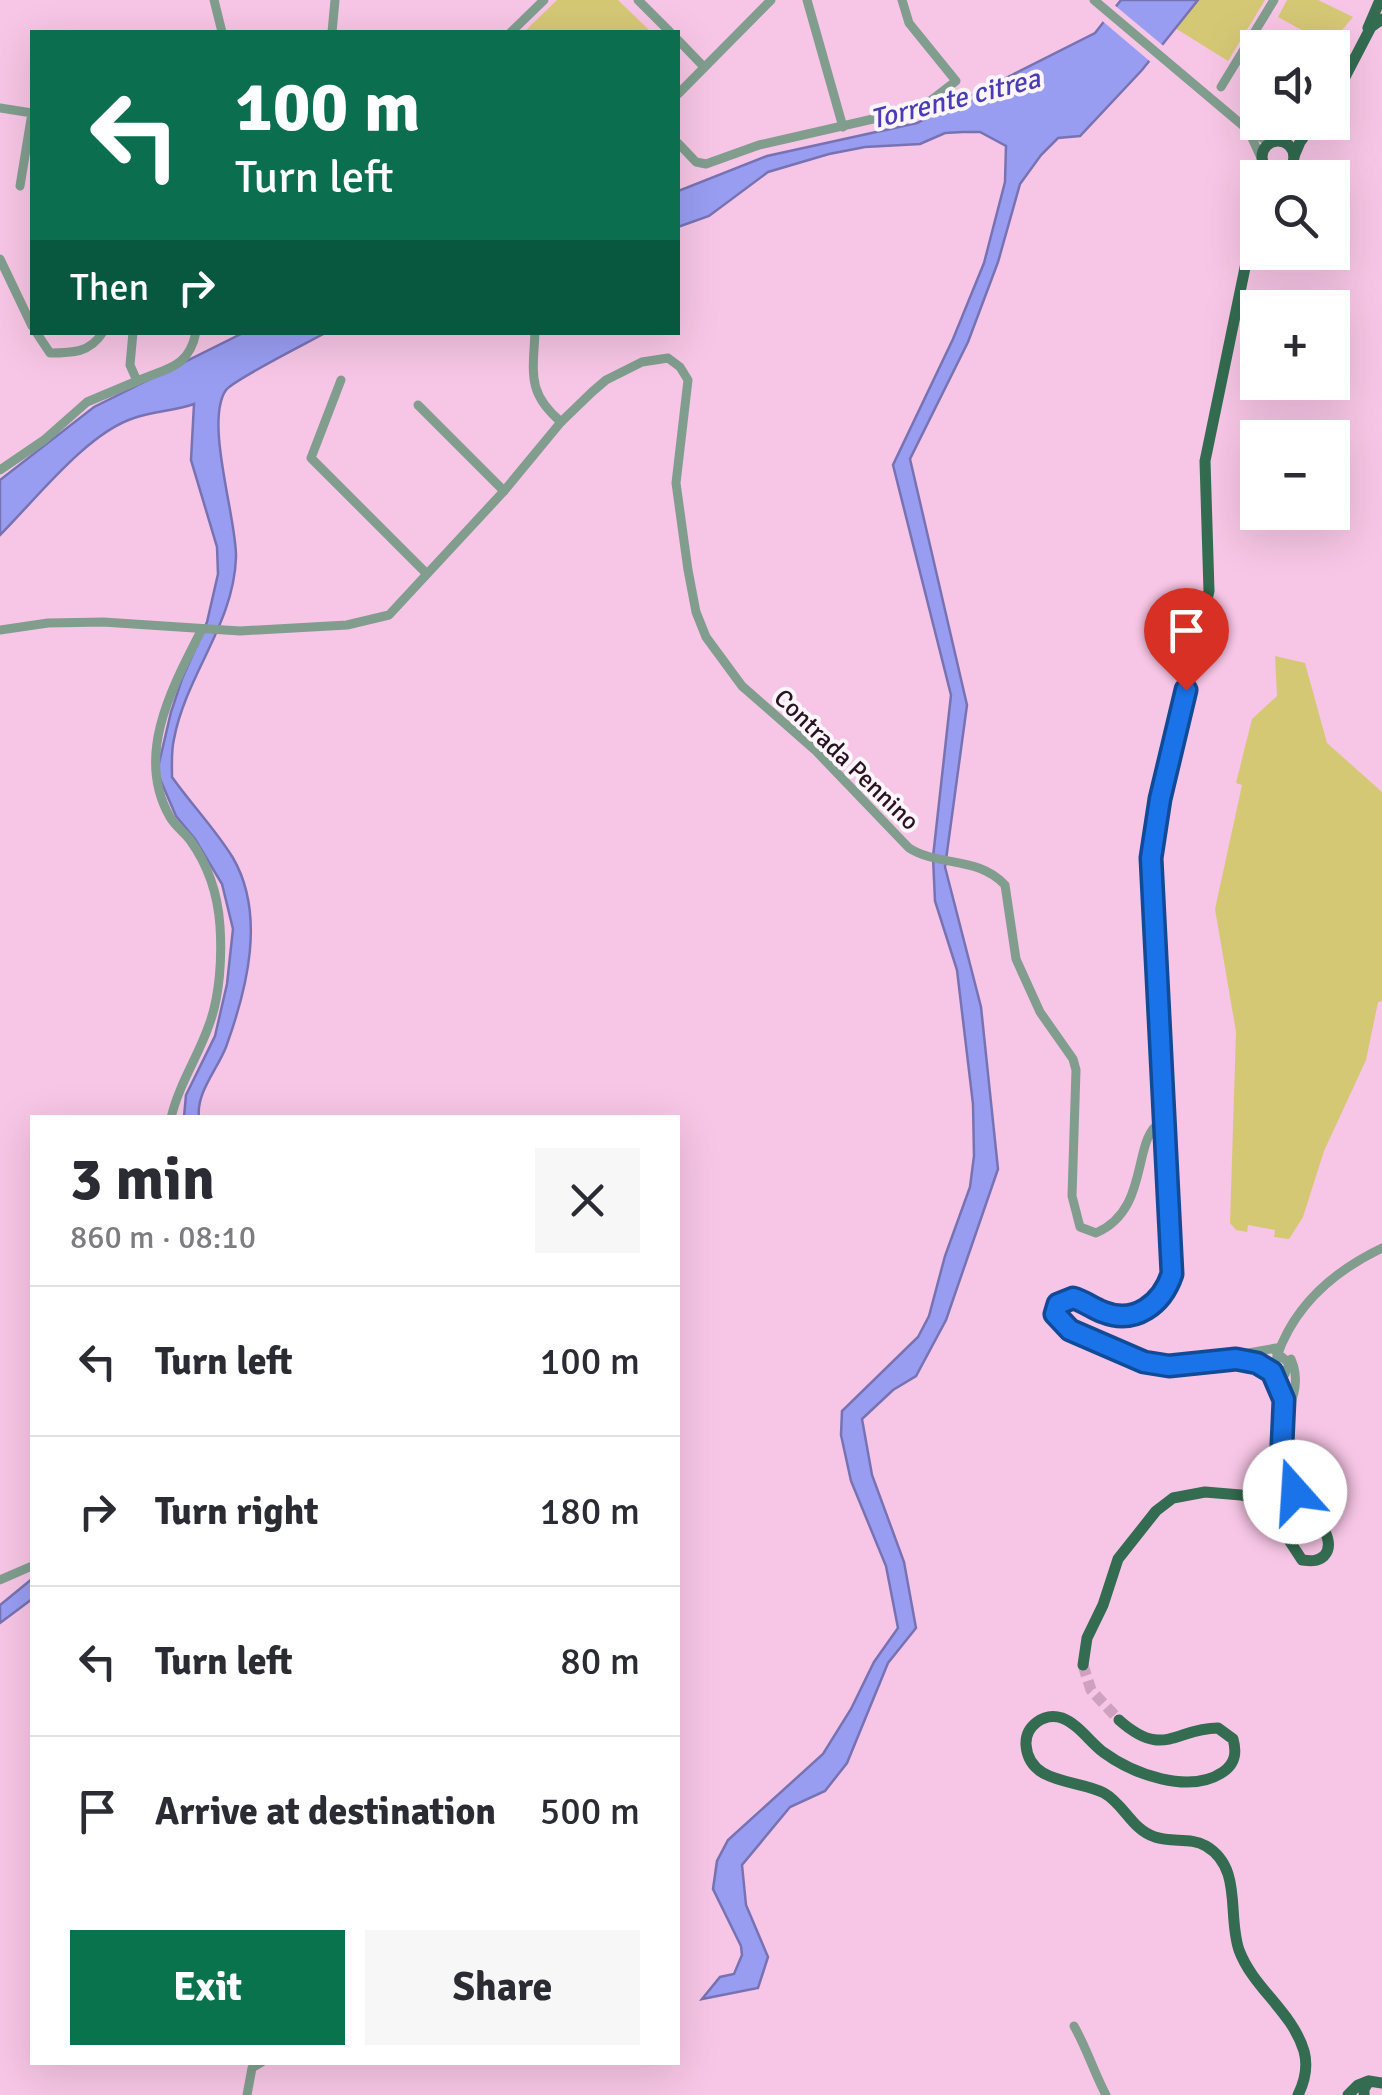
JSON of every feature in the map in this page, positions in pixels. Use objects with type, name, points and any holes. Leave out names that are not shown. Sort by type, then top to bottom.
[{"type":"main road","points":[[1350,68],[1378,16]]},
{"type":"main road","points":[[1262,160],[1264,150],[1281,140]]},
{"type":"main road","points":[[1293,160],[1302,140]]},
{"type":"main road","points":[[1278,141],[1290,146],[1294,156]]},
{"type":"main road","points":[[1083,1665],[1087,1638],[1118,1560],[1156,1511],[1174,1498],[1205,1492],[1248,1496],[1267,1508],[1302,1560],[1313,1561],[1326,1554],[1329,1540],[1327,1531],[1291,1486],[1281,1466],[1283,1394],[1274,1374],[1250,1361],[1169,1366],[1144,1362],[1070,1330],[1055,1314],[1058,1304],[1073,1298],[1106,1314],[1140,1312],[1160,1298],[1172,1274],[1151,858],[1163,786],[1209,591],[1205,461],[1244,270]]},
{"type":"main road","points":[[1119,1720],[1144,1737],[1163,1740],[1218,1728],[1233,1739],[1234,1759],[1224,1772],[1206,1780],[1173,1781],[1119,1762],[1069,1722],[1052,1717],[1040,1720],[1030,1730],[1027,1752],[1041,1773],[1106,1795],[1151,1836],[1203,1844],[1222,1861],[1232,1880],[1231,1918],[1242,1958],[1290,2023],[1302,2047],[1305,2071],[1298,2095]]},
{"type":"main road","points":[[1348,2095],[1358,2085],[1378,2081]]},
{"type":"main road","points":[[1364,2095],[1365,2086],[1378,2081]]},
{"type":"street","points":[[214,0],[222,30]]},
{"type":"street","points":[[332,30],[335,0]]},
{"type":"street","points":[[513,30],[544,0]]},
{"type":"street","points":[[638,0],[668,30]]},
{"type":"street","points":[[680,92],[770,0]]},
{"type":"street","points":[[808,0],[844,127]]},
{"type":"street","points":[[680,145],[696,162],[706,164],[759,145],[921,108],[956,81],[909,24],[902,0]]},
{"type":"street","points":[[1094,0],[1240,124]]},
{"type":"street","points":[[1221,87],[1274,0]]},
{"type":"street","points":[[680,42],[704,67]]},
{"type":"street","points":[[0,108],[30,114]]},
{"type":"street","points":[[20,186],[30,126]]},
{"type":"street","points":[[1252,140],[1262,160]]},
{"type":"street","points":[[1271,140],[1278,141]]},
{"type":"street","points":[[0,260],[30,321]]},
{"type":"street","points":[[38,335],[50,353],[80,353],[102,335]]},
{"type":"street","points":[[133,335],[130,365],[137,381]]},
{"type":"street","points":[[0,470],[44,440],[87,402],[182,362],[192,351],[195,335]]},
{"type":"street","points":[[535,335],[537,394],[543,406],[561,422]]},
{"type":"street","name":"Contrada Pennino","points":[[0,630],[48,623],[103,622],[221,630],[347,625],[390,615],[561,422],[606,380],[642,362],[668,358],[688,380],[676,483],[696,612],[706,637],[742,686],[815,750],[909,848],[930,859],[963,861],[1005,884],[1016,960],[1040,1012],[1073,1059],[1078,1081],[1072,1196],[1080,1227],[1096,1233],[1116,1221],[1140,1176],[1148,1132],[1161,1122]]},
{"type":"street","points":[[341,380],[311,458],[426,572]]},
{"type":"street","points":[[418,405],[504,490]]},
{"type":"street","points":[[172,1115],[181,1084],[210,1024],[219,969],[220,923],[210,876],[190,840],[170,819],[154,778],[154,762],[176,681],[202,629]]},
{"type":"street","points":[[1292,1364],[1287,1373],[1274,1374],[1274,1352],[1304,1306],[1330,1278],[1382,1248]]},
{"type":"street","points":[[1284,1338],[1292,1364],[1293,1399],[1284,1413]]},
{"type":"street","points":[[1224,1360],[1274,1352],[1292,1364]]},
{"type":"street","points":[[0,1580],[30,1567]]},
{"type":"street","points":[[1074,2026],[1093,2058],[1094,2074],[1106,2095]]},
{"type":"street","points":[[247,2095],[252,2068],[257,2065]]},
{"type":"shaded area","points":[[557,0],[618,0],[649,30],[526,30]]},
{"type":"shaded area","points":[[1198,0],[1265,0],[1247,30],[1240,30],[1240,41],[1228,61],[1175,28]]},
{"type":"shaded area","points":[[1287,0],[1318,0],[1353,17],[1342,30],[1302,30],[1278,17]]},
{"type":"shaded area","points":[[1275,656],[1305,663],[1327,743],[1382,792],[1382,1001],[1378,1002],[1366,1060],[1324,1151],[1303,1217],[1289,1239],[1274,1237],[1275,1230],[1248,1225],[1247,1232],[1236,1230],[1230,1223],[1236,1032],[1215,909],[1242,785],[1236,783],[1252,719],[1277,696]]},
{"type":"water","points":[[1121,0],[1198,0],[1142,70],[1080,136],[1058,138],[1020,184],[998,262],[968,342],[910,459],[967,705],[945,867],[981,1007],[998,1169],[946,1320],[916,1376],[893,1390],[862,1419],[872,1475],[904,1562],[916,1628],[888,1663],[847,1763],[825,1791],[790,1807],[742,1865],[746,1905],[768,1957],[758,1988],[702,1999],[720,1977],[734,1974],[742,1955],[713,1889],[717,1861],[728,1840],[823,1754],[874,1662],[898,1628],[886,1566],[851,1481],[841,1435],[842,1411],[918,1337],[929,1316],[970,1187],[974,1156],[973,1104],[957,970],[935,901],[933,857],[951,695],[893,465],[984,263],[1005,182],[1006,146],[980,132],[963,132],[945,133],[920,144],[865,147],[829,154],[768,172],[709,216],[680,226],[680,190],[767,156],[917,123],[1095,33]]},
{"type":"water","points":[[239,335],[321,335],[232,385],[220,405],[220,447],[235,540],[233,581],[219,627],[180,716],[172,748],[172,777],[233,858],[249,903],[251,928],[246,977],[234,1025],[204,1090],[199,1115],[184,1115],[186,1095],[215,1036],[227,984],[233,929],[222,884],[176,816],[157,772],[171,712],[207,622],[218,574],[217,547],[191,460],[194,404],[134,418],[98,438],[0,535],[0,480],[94,407]]},
{"type":"water","points":[[30,1581],[30,1600],[0,1623],[0,1605]]},
{"type":"pier","points":[[1112,3],[1166,48],[1153,64],[1100,19]]},
{"type":"tunnel","points":[[1083,1665],[1091,1690],[1119,1720]]},
{"type":"route","points":[[1186,690],[1160,799],[1151,858],[1172,1274],[1160,1298],[1140,1312],[1106,1314],[1073,1298],[1058,1304],[1055,1314],[1070,1330],[1144,1362],[1182,1366],[1236,1359],[1257,1363],[1272,1372],[1280,1383],[1284,1400],[1281,1466],[1295,1492]]},
{"type":"water label","name":"Torrente citrea","points":[[955,98]]}]
